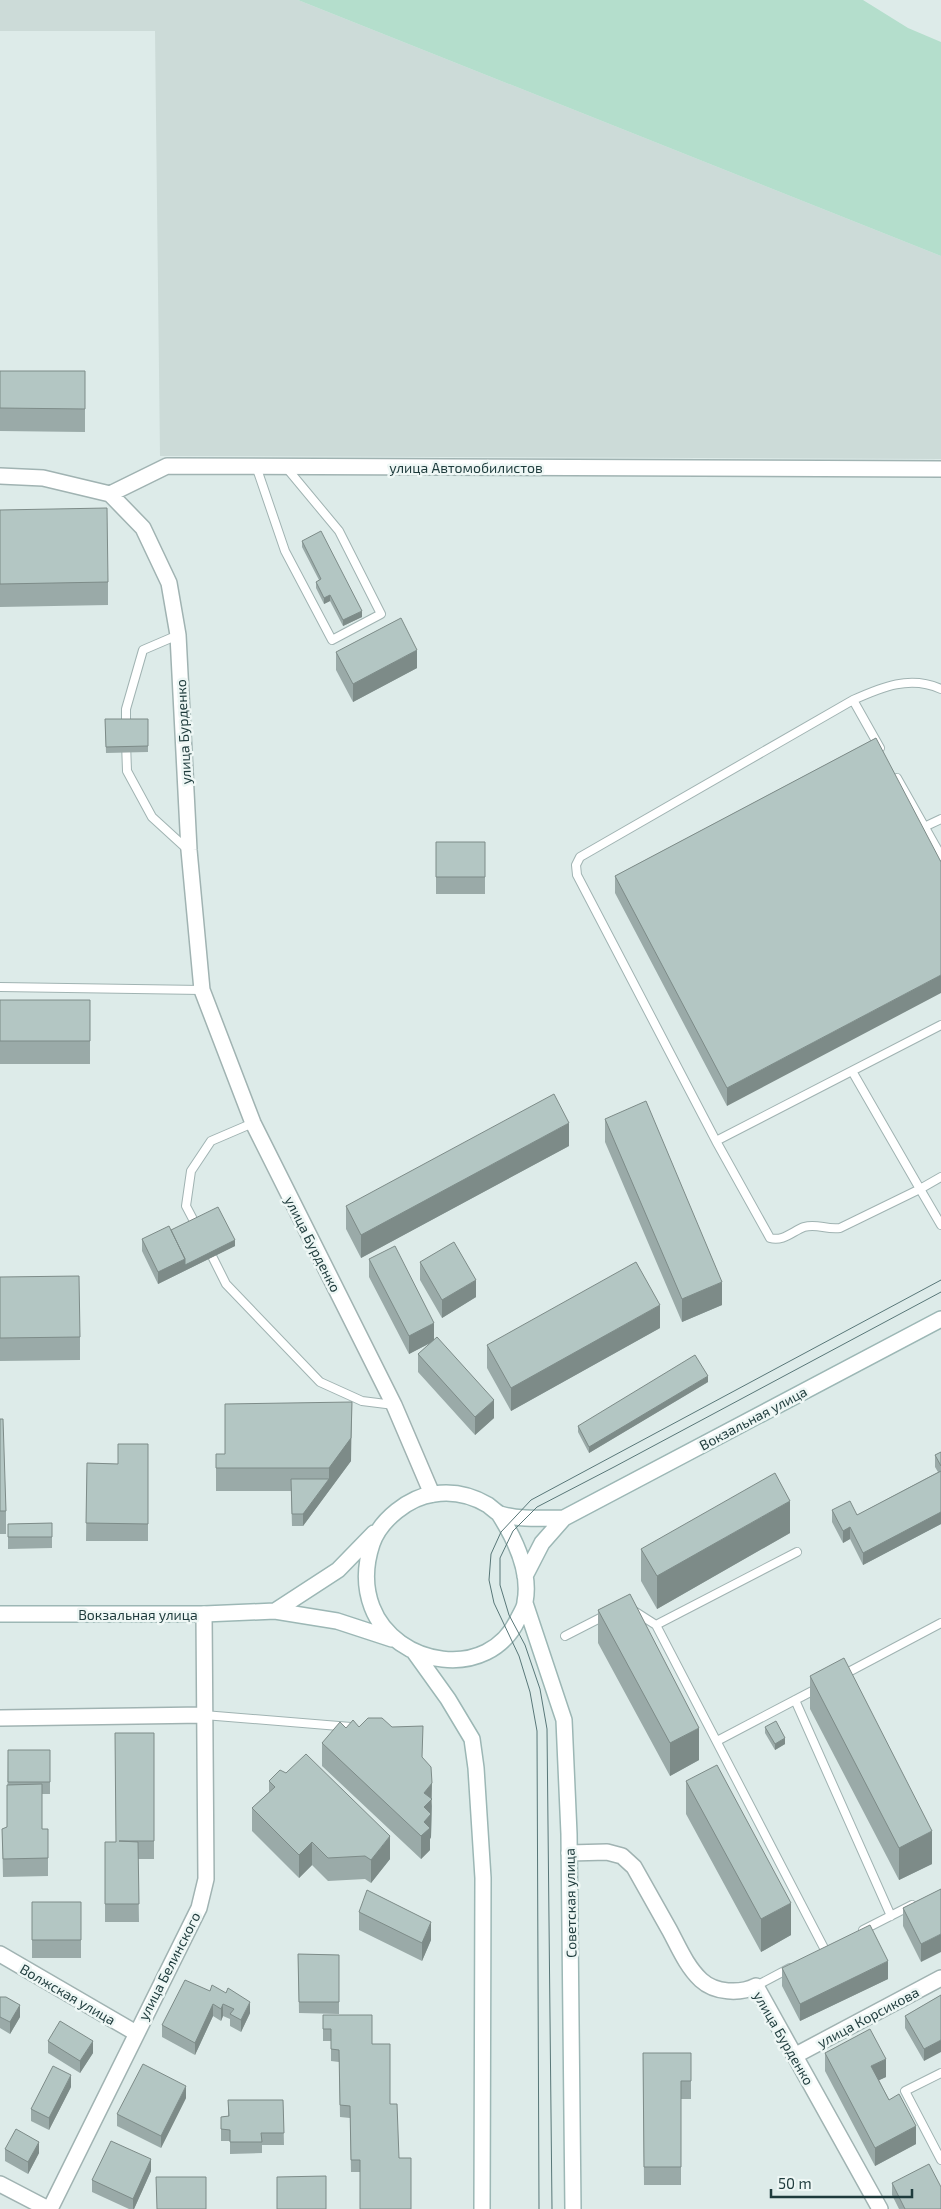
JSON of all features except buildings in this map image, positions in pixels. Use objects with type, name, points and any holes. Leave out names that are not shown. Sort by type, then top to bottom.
[{"type":"street","name":"улица Автомобилистов","points":[[110,494],[167,466],[941,470]]},
{"type":"street","points":[[0,476],[43,478],[110,494]]},
{"type":"street","name":"улица Бурденко","points":[[110,494],[143,528],[169,583],[178,635],[189,850],[202,990],[252,1122],[394,1405],[432,1494]]},
{"type":"street","name":"Вокзальная улица","points":[[524,1576],[542,1542],[564,1518],[941,1319]]},
{"type":"street","name":"Советская улица","points":[[526,1603],[511,1633],[491,1650],[466,1659],[440,1660],[415,1653],[393,1639],[376,1618],[367,1594],[366,1567],[372,1542],[387,1520],[408,1504],[432,1494],[459,1493],[488,1505],[499,1514],[512,1535],[521,1558],[526,1603],[564,1720],[569,1853],[573,2209]]},
{"type":"street","name":"Вокзальная улица","points":[[499,1514],[529,1518],[564,1518]]},
{"type":"street","points":[[276,1611],[338,1570],[387,1520]]},
{"type":"street","name":"Вокзальная улица","points":[[0,1614],[204,1614],[276,1611],[337,1621],[393,1639]]},
{"type":"street","name":"улица Белинского","points":[[49,2209],[199,1908],[206,1879],[204,1614]]},
{"type":"street","name":"Советская улица","points":[[415,1653],[448,1698],[472,1739],[476,1768],[483,1878],[482,2209]]},
{"type":"street","points":[[0,1718],[204,1715]]},
{"type":"street","name":"улица Бурденко","points":[[569,1853],[607,1852],[622,1856],[634,1866],[686,1961],[702,1981],[716,1988],[734,1991],[747,1990],[756,1986],[880,2209]]},
{"type":"street","name":"Волжская улица","points":[[0,1954],[136,2033]]},
{"type":"street","name":"улица Корсикова","points":[[794,2056],[941,1978]]},
{"type":"street","points":[[0,2184],[49,2209]]},
{"type":"lane","points":[[256,466],[285,551],[332,640],[381,614],[339,531],[285,466]]},
{"type":"lane","points":[[178,635],[143,650],[126,709],[127,772],[152,817],[189,850]]},
{"type":"lane","points":[[941,688],[929,683],[910,682],[884,686],[853,700],[580,857],[576,865],[577,875],[716,1141],[770,1238],[776,1240],[805,1227],[817,1225],[829,1230],[840,1228],[941,1177]]},
{"type":"lane","points":[[853,700],[886,759]]},
{"type":"lane","points":[[891,768],[941,856]]},
{"type":"lane","points":[[924,828],[941,819]]},
{"type":"lane","points":[[0,987],[173,988],[202,990]]},
{"type":"lane","points":[[716,1141],[941,1025]]},
{"type":"lane","points":[[852,1071],[941,1225]]},
{"type":"lane","points":[[200,1232],[186,1206],[191,1171],[211,1141],[252,1122]]},
{"type":"lane","points":[[204,1240],[226,1284],[320,1382],[362,1401],[394,1405]]},
{"type":"lane","points":[[656,1625],[797,1552]]},
{"type":"lane","points":[[626,1605],[656,1625],[824,1950]]},
{"type":"lane","points":[[565,1636],[617,1610]]},
{"type":"lane","points":[[717,1741],[941,1623]]},
{"type":"lane","points":[[794,1700],[891,1916]]},
{"type":"lane","points":[[204,1715],[351,1727]]},
{"type":"lane","points":[[858,1933],[916,1903]]},
{"type":"lane","points":[[816,1954],[833,1946]]},
{"type":"lane","points":[[756,1986],[799,1964]]},
{"type":"lane","points":[[941,2073],[905,2090],[941,2160]]},
{"type":"shaded area","points":[[0,0],[298,0],[941,256],[941,459],[160,456],[155,31],[0,31]]},
{"type":"green space","points":[[298,0],[863,0],[908,28],[941,42],[941,256]]},
{"type":"tram line","points":[[539,2209],[537,1731],[530,1692],[519,1656],[494,1603],[489,1580],[491,1554],[501,1532],[531,1500],[941,1280]]},
{"type":"tram line","points":[[552,2209],[547,1729],[540,1689],[525,1645],[509,1615],[500,1585],[500,1558],[513,1531],[537,1507],[941,1292]]}]
